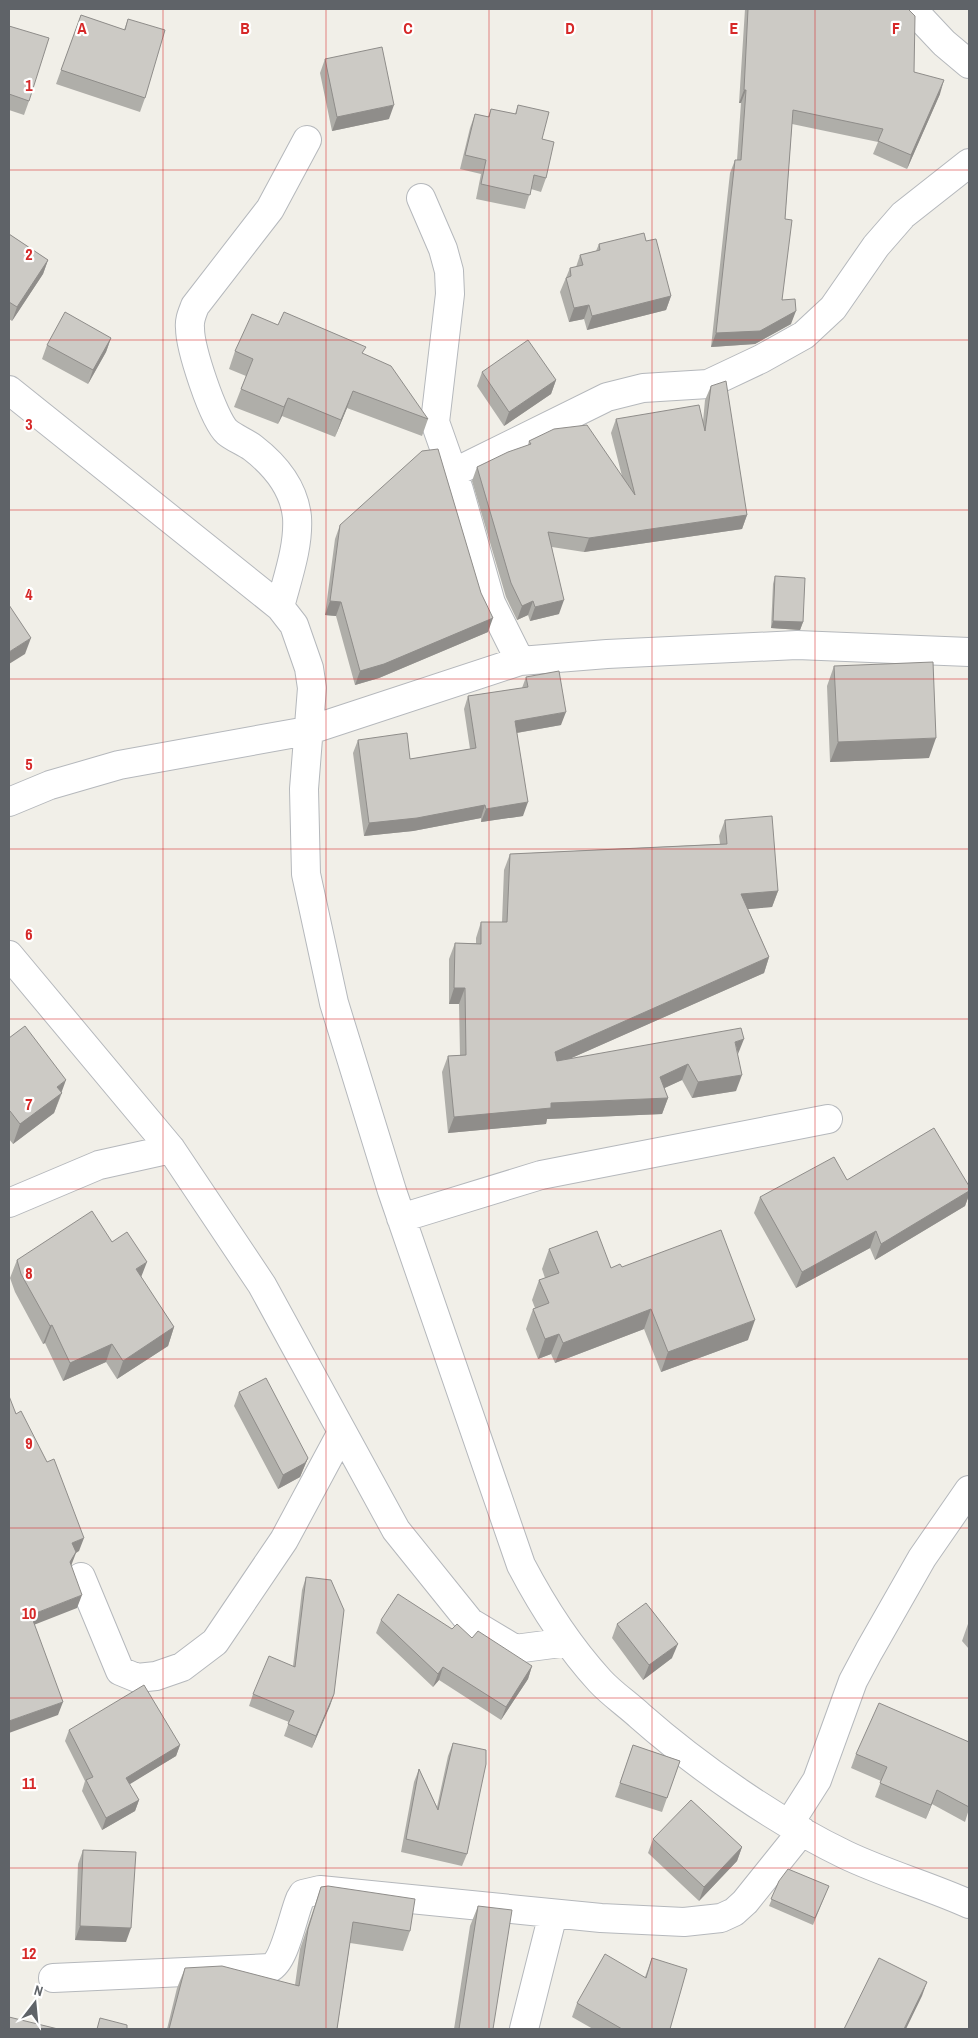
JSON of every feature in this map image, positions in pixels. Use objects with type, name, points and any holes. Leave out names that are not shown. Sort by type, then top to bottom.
[{"type":"street","points":[[912,9],[944,43],[969,64]]},
{"type":"street","points":[[280,607],[294,547],[297,516],[287,485],[276,468],[252,448],[226,431],[214,413],[195,356],[189,329],[190,317],[195,306],[270,209],[307,140]]},
{"type":"street","points":[[453,473],[606,397],[643,388],[708,384],[761,359],[804,335],[833,308],[876,246],[903,214],[969,164]]},
{"type":"street","points":[[421,198],[443,249],[449,271],[450,294],[435,422],[453,473],[491,604],[520,661]]},
{"type":"street","points":[[9,390],[280,607],[294,625],[309,668],[312,688],[307,731],[304,789],[306,874],[334,1002],[401,1218],[521,1566],[540,1600],[568,1642],[601,1682],[659,1733],[707,1769],[796,1827],[847,1856],[969,1904]]},
{"type":"street","points":[[9,802],[50,784],[120,765],[307,731],[520,661],[607,654],[797,645],[969,652]]},
{"type":"street","points":[[9,955],[171,1149],[262,1285],[396,1530],[470,1622],[515,1650],[568,1642]]},
{"type":"street","points":[[401,1218],[541,1174],[828,1119]]},
{"type":"street","points":[[9,1203],[99,1165],[171,1149]]},
{"type":"street","points":[[81,1577],[120,1671],[137,1678],[156,1676],[182,1667],[215,1642],[284,1540],[342,1432]]},
{"type":"street","points":[[53,1978],[270,1968],[281,1958],[303,1894],[320,1890],[554,1914],[684,1922],[721,1918],[734,1912],[745,1902],[796,1827],[817,1780],[840,1714],[868,1651],[922,1558],[969,1490]]},
{"type":"street","points":[[524,2029],[554,1914]]},
{"type":"building","points":[[748,9],[908,9],[915,16],[914,72],[944,80],[911,155],[878,141],[883,129],[793,110],[785,219],[792,220],[782,300],[795,299],[796,311],[760,331],[716,333],[735,160],[741,160],[746,90],[744,90]]},
{"type":"building","points":[[81,15],[125,30],[128,19],[165,30],[145,98],[61,70]]},
{"type":"building","points":[[9,26],[49,38],[29,101],[9,94]]},
{"type":"building","points":[[382,47],[394,105],[337,117],[325,59]]},
{"type":"building","points":[[518,105],[549,112],[542,139],[554,142],[546,178],[534,175],[530,195],[481,184],[486,160],[465,155],[475,114],[489,117],[491,109],[516,114]]},
{"type":"building","points":[[644,233],[646,241],[656,239],[671,296],[592,316],[589,305],[574,308],[566,278],[571,276],[570,268],[583,265],[580,255],[600,250],[599,244]]},
{"type":"building","points":[[9,234],[48,260],[17,307],[9,302]]},
{"type":"building","points":[[65,312],[111,338],[93,370],[47,345]]},
{"type":"building","points":[[284,312],[366,347],[362,353],[391,366],[428,419],[353,391],[341,420],[288,398],[284,407],[241,389],[253,359],[235,351],[252,314],[278,325]]},
{"type":"building","points":[[528,340],[556,380],[509,412],[482,372]]},
{"type":"building","points":[[726,381],[747,515],[589,538],[548,532],[564,600],[535,607],[533,601],[522,606],[511,583],[477,467],[508,452],[531,444],[529,441],[554,429],[587,425],[635,495],[616,419],[699,405],[705,431],[711,386]]},
{"type":"building","points":[[438,449],[481,593],[493,618],[384,664],[360,671],[341,602],[330,601],[340,525],[422,451]]},
{"type":"building","points":[[775,576],[805,578],[803,622],[773,621]]},
{"type":"building","points":[[9,605],[31,638],[9,652]]},
{"type":"building","points":[[933,662],[936,738],[838,742],[834,666]]},
{"type":"building","points":[[559,671],[566,712],[515,721],[528,802],[486,809],[485,805],[417,818],[369,823],[358,740],[407,733],[410,759],[476,748],[468,696],[528,687],[526,677]]},
{"type":"building","points":[[772,816],[778,891],[741,894],[769,957],[555,1052],[557,1061],[741,1028],[744,1039],[735,1042],[742,1075],[698,1082],[688,1064],[660,1077],[668,1098],[551,1103],[551,1108],[454,1117],[448,1056],[466,1055],[465,988],[454,988],[455,943],[481,944],[481,922],[507,922],[510,854],[727,844],[725,820]]},
{"type":"building","points":[[25,1026],[66,1080],[57,1087],[62,1093],[20,1124],[9,1111],[9,1038]]},
{"type":"building","points":[[934,1128],[969,1186],[969,1191],[881,1244],[876,1231],[802,1272],[760,1197],[834,1157],[847,1180]]},
{"type":"building","points":[[92,1211],[112,1242],[127,1232],[147,1262],[136,1269],[174,1327],[123,1361],[112,1344],[70,1363],[52,1325],[50,1326],[21,1274],[17,1260]]},
{"type":"building","points":[[721,1230],[755,1320],[668,1352],[651,1309],[563,1343],[559,1334],[545,1339],[533,1309],[549,1303],[539,1280],[559,1273],[549,1249],[597,1231],[611,1268],[620,1264],[622,1267]]},
{"type":"building","points":[[266,1378],[308,1458],[305,1463],[283,1475],[239,1392]]},
{"type":"building","points":[[9,1396],[16,1414],[21,1411],[47,1462],[54,1459],[84,1538],[72,1543],[76,1552],[70,1562],[82,1595],[31,1615],[63,1702],[9,1721]]},
{"type":"building","points":[[306,1577],[331,1580],[344,1610],[334,1694],[316,1736],[288,1724],[294,1711],[253,1694],[269,1656],[295,1667]]},
{"type":"building","points":[[398,1594],[452,1629],[457,1624],[472,1638],[478,1631],[532,1666],[506,1707],[443,1667],[438,1674],[381,1620]]},
{"type":"building","points":[[646,1603],[678,1644],[649,1665],[617,1624]]},
{"type":"building","points":[[144,1685],[180,1745],[126,1778],[139,1800],[106,1818],[86,1780],[93,1777],[69,1730]]},
{"type":"building","points":[[879,1703],[969,1742],[969,1807],[937,1790],[931,1805],[880,1783],[887,1767],[856,1754]]},
{"type":"building","points":[[453,1743],[486,1750],[486,1764],[467,1854],[406,1839],[419,1769],[438,1810]]},
{"type":"building","points":[[633,1745],[680,1761],[667,1798],[620,1783]]},
{"type":"building","points":[[691,1800],[742,1847],[704,1887],[653,1839]]},
{"type":"building","points":[[83,1850],[136,1852],[131,1928],[80,1926]]},
{"type":"building","points":[[788,1869],[829,1886],[815,1918],[771,1899],[779,1881]]},
{"type":"building","points":[[328,1886],[415,1899],[410,1931],[353,1922],[337,2029],[169,2029],[185,1968],[222,1966],[299,1986],[308,1929],[321,1887]]},
{"type":"building","points":[[478,1906],[512,1910],[493,2029],[459,2029]]},
{"type":"building","points":[[605,1954],[646,1978],[652,1958],[687,1969],[670,2029],[622,2029],[577,2003]]},
{"type":"building","points":[[879,1958],[927,1982],[904,2029],[844,2029]]},
{"type":"building","points":[[9,2017],[58,2029],[9,2029]]},
{"type":"building","points":[[100,2018],[127,2025],[127,2029],[97,2029]]}]
